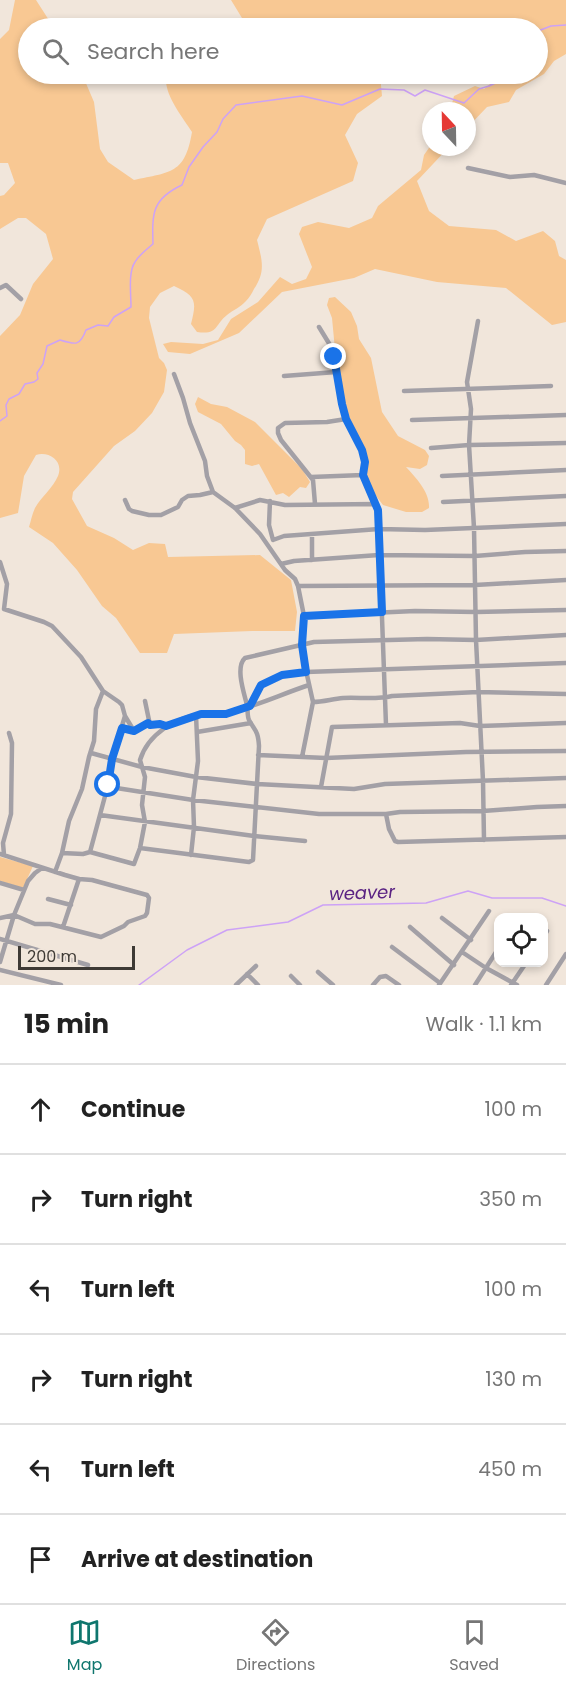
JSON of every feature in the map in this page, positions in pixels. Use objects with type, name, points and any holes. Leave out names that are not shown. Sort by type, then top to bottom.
[{"type":"street","points":[[468,168],[510,177],[534,175],[566,183]]},
{"type":"street","points":[[0,288],[6,285],[21,299]]},
{"type":"street","points":[[478,321],[466,382],[471,409],[469,445],[474,528],[484,840]]},
{"type":"street","points":[[319,327],[334,357],[346,419],[362,450],[365,462],[363,475],[377,504],[386,725]]},
{"type":"street","points":[[284,376],[336,372]]},
{"type":"street","points":[[174,374],[190,423],[206,461],[207,476],[213,492],[235,508],[267,544],[298,586],[304,616],[302,645],[313,702],[302,758]]},
{"type":"street","points":[[404,391],[551,386]]},
{"type":"street","points":[[412,420],[566,415]]},
{"type":"street","points":[[315,504],[314,483],[281,440],[278,428],[285,423],[346,419]]},
{"type":"street","points":[[431,448],[566,443]]},
{"type":"street","points":[[442,476],[566,470]]},
{"type":"street","points":[[311,477],[363,475]]},
{"type":"street","points":[[126,500],[132,511],[161,515],[178,507],[188,496],[213,492]]},
{"type":"street","points":[[444,502],[566,496]]},
{"type":"street","points":[[235,508],[254,501],[270,501],[285,505],[377,504]]},
{"type":"street","points":[[270,501],[269,525],[273,540]]},
{"type":"street","points":[[267,544],[284,536],[379,529],[425,530],[566,524]]},
{"type":"street","points":[[312,534],[312,560]]},
{"type":"street","points":[[281,564],[379,555],[475,556],[566,551]]},
{"type":"street","points":[[0,562],[8,584],[4,609],[52,626],[81,657],[103,691],[122,705],[125,716],[134,731]]},
{"type":"street","points":[[298,586],[475,585],[566,580]]},
{"type":"street","points":[[304,616],[415,611],[566,610]]},
{"type":"street","points":[[140,848],[251,862],[259,746],[258,737],[248,718],[249,706],[242,685],[242,659],[314,642],[523,639],[566,635]]},
{"type":"street","points":[[249,706],[261,685],[282,675],[384,668],[566,663]]},
{"type":"street","points":[[62,853],[90,852],[132,864],[136,862],[145,822],[142,805],[145,777],[140,760],[145,750],[166,726],[196,715],[226,714],[309,685]]},
{"type":"street","points":[[55,872],[69,821],[82,789],[96,732],[96,709],[103,691]]},
{"type":"street","points":[[313,702],[343,698],[385,698],[478,692],[566,694]]},
{"type":"street","points":[[145,701],[150,725]]},
{"type":"street","points":[[191,855],[194,827],[193,800],[198,761],[196,715]]},
{"type":"street","points":[[90,852],[108,785],[112,759],[125,716]]},
{"type":"street","points":[[122,728],[134,731],[148,723],[166,726]]},
{"type":"street","points":[[197,732],[252,723]]},
{"type":"street","points":[[321,787],[332,727],[460,723],[480,726],[566,723]]},
{"type":"street","points":[[0,918],[14,915],[30,923],[50,924],[101,937],[128,922],[145,916],[148,896],[97,881],[79,879],[2,855],[11,814],[12,743],[9,733]]},
{"type":"street","points":[[258,755],[326,758],[566,751]]},
{"type":"street","points":[[91,753],[142,767],[196,777],[256,784],[354,789],[385,784],[566,778]]},
{"type":"street","points":[[108,785],[193,800],[304,813],[386,814],[566,806]]},
{"type":"street","points":[[386,814],[391,835],[395,841],[566,837]]},
{"type":"street","points":[[100,815],[305,841]]},
{"type":"street","points":[[0,962],[3,940],[24,890],[31,876],[42,868]]},
{"type":"street","points":[[63,927],[79,879]]},
{"type":"street","points":[[0,883],[24,890]]},
{"type":"street","points":[[48,899],[71,905]]},
{"type":"street","points":[[392,947],[440,984],[489,911]]},
{"type":"street","points":[[442,918],[471,940]]},
{"type":"street","points":[[410,927],[454,965]]},
{"type":"street","points":[[3,940],[88,965]]},
{"type":"street","points":[[462,952],[513,984],[524,967]]},
{"type":"street","points":[[546,985],[566,954]]},
{"type":"street","points":[[476,985],[494,955]]},
{"type":"street","points":[[236,985],[256,966]]},
{"type":"street","points":[[0,970],[61,985]]},
{"type":"street","points":[[318,972],[333,985]]},
{"type":"street","points":[[248,974],[258,985]]},
{"type":"street","points":[[291,976],[300,985]]},
{"type":"street","points":[[373,985],[386,976],[399,985]]},
{"type":"shaded area","points":[[15,0],[36,0],[48,18],[18,18],[18,84],[86,84],[94,102],[100,149],[108,162],[134,180],[174,169],[180,164],[189,146],[192,132],[170,96],[166,84],[381,84],[382,96],[357,114],[345,135],[358,163],[353,181],[267,219],[257,240],[262,271],[258,283],[244,303],[227,315],[213,331],[204,333],[197,332],[191,324],[194,305],[191,296],[174,286],[160,293],[150,307],[149,318],[159,358],[167,370],[164,392],[152,413],[135,431],[114,446],[73,492],[72,499],[87,526],[114,538],[133,550],[149,543],[165,544],[168,557],[260,555],[291,580],[297,612],[295,631],[174,634],[167,653],[140,653],[116,618],[102,606],[77,570],[53,543],[29,527],[35,508],[58,476],[57,462],[46,454],[36,455],[24,476],[18,513],[0,518],[0,336],[20,315],[33,284],[53,259],[46,234],[26,218],[18,218],[0,229],[0,196],[4,195],[15,183],[8,163],[0,163],[0,39],[9,30]]},
{"type":"shaded area","points":[[231,0],[566,0],[566,54],[554,61],[548,69],[548,18],[242,18]]},
{"type":"shaded area","points":[[490,84],[526,84],[516,90],[509,102],[487,107],[476,119],[476,102],[452,102],[454,96],[475,86],[484,89]]},
{"type":"shaded area","points":[[424,156],[441,156],[417,181],[429,211],[449,226],[496,230],[516,241],[543,231],[555,241],[559,256],[566,260],[566,322],[552,325],[506,288],[437,282],[375,269],[354,278],[282,292],[239,333],[190,354],[168,352],[163,344],[171,342],[203,344],[218,340],[231,319],[258,302],[280,277],[292,284],[306,279],[312,267],[299,234],[302,227],[318,222],[349,228],[372,218],[378,206],[421,170]]},
{"type":"shaded area","points":[[335,297],[351,312],[359,339],[371,358],[382,412],[398,436],[425,450],[429,456],[427,465],[420,469],[406,467],[422,486],[427,496],[429,508],[422,512],[406,512],[383,505],[370,488],[365,474],[361,446],[347,417],[337,371],[332,318],[327,305],[329,298]]},
{"type":"shaded area","points":[[198,397],[211,404],[227,407],[255,422],[302,469],[310,482],[306,488],[300,487],[289,497],[283,493],[276,495],[259,464],[252,466],[245,464],[245,450],[241,445],[221,424],[198,412],[195,404]]},
{"type":"shaded area","points":[[0,857],[33,866],[23,888],[0,881]]},
{"type":"waterway","points":[[548,27],[566,25]]},
{"type":"waterway","points":[[0,421],[7,416],[6,405],[9,399],[19,394],[25,384],[38,379],[37,373],[43,364],[47,346],[60,340],[77,343],[82,339],[86,330],[98,325],[108,326],[114,317],[131,307],[131,271],[137,259],[153,244],[154,215],[159,202],[172,190],[182,185],[189,167],[217,132],[223,119],[236,105],[302,96],[342,105],[380,89],[404,90],[415,96],[425,90],[464,103],[479,89],[493,84]]},
{"type":"waterway","name":"weaver","points":[[139,985],[187,950],[227,930],[288,922],[323,905],[426,903],[468,891],[492,898],[542,898],[566,906]]},
{"type":"route","points":[[108,785],[112,759],[122,728],[134,731],[148,723],[166,726],[201,714],[226,714],[250,706],[261,685],[282,675],[306,672],[302,645],[304,616],[382,612],[377,504],[363,475],[365,462],[362,450],[346,419],[334,357]]}]
